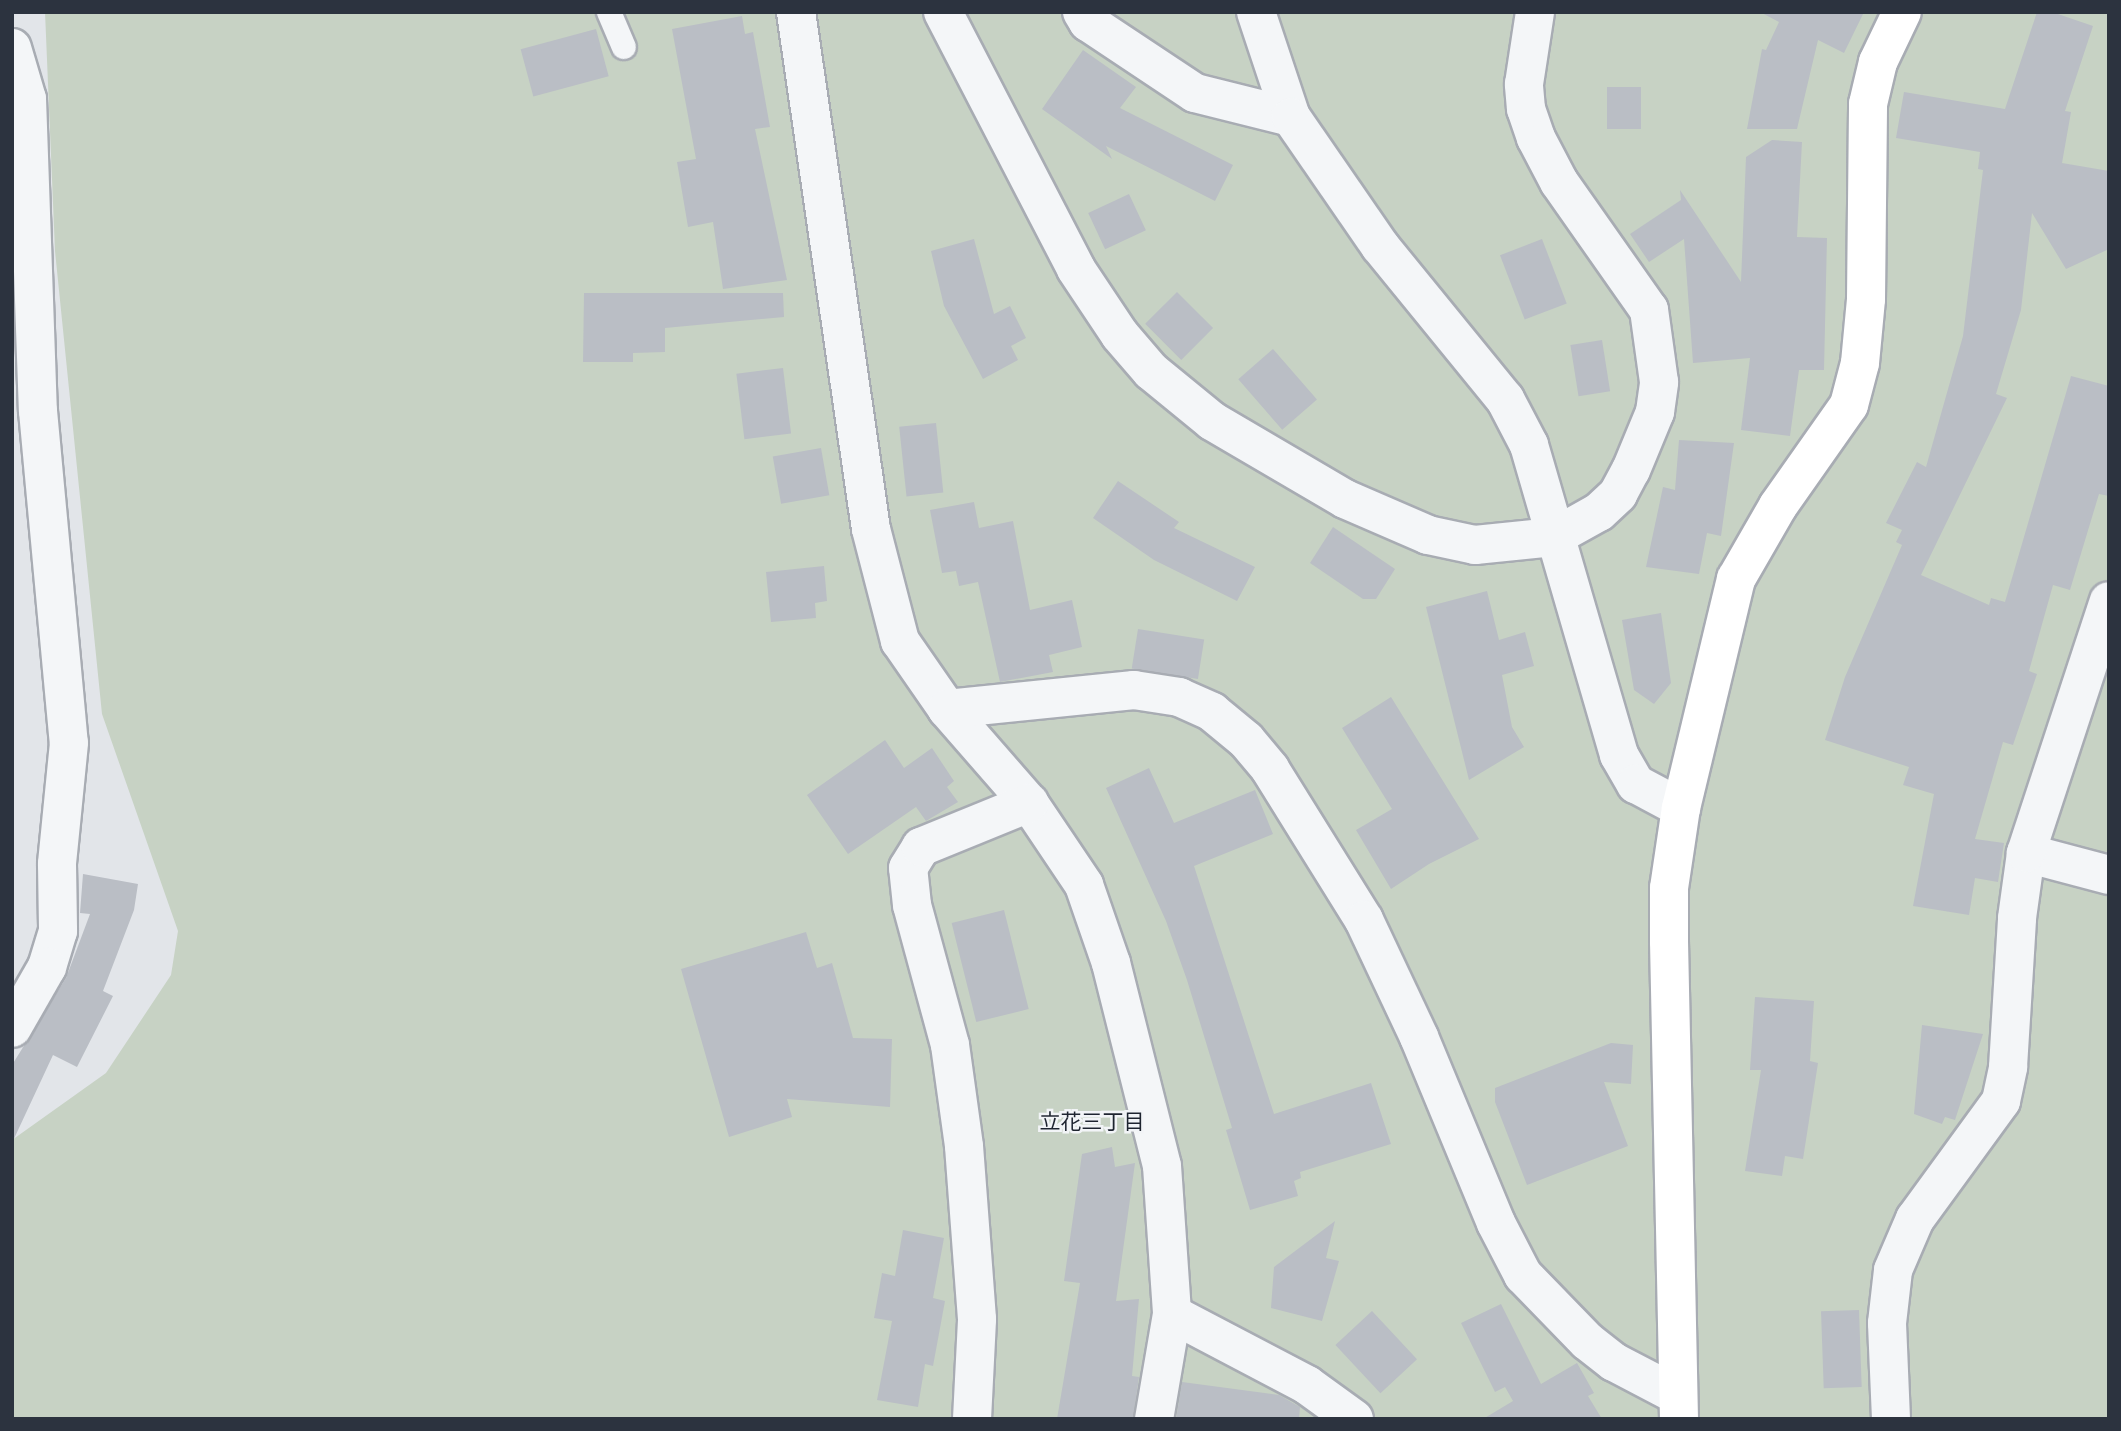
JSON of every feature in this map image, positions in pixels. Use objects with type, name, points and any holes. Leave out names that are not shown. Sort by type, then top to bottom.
[{"type":"street","points":[[796,12],[881,577],[900,641],[947,709],[1029,803],[1084,885],[1111,963],[1162,1166],[1172,1314],[1154,1419]]},
{"type":"street","points":[[943,12],[1076,269],[1120,335],[1174,393],[1248,445],[1400,525],[1475,545],[1554,537],[1599,512],[1618,494],[1655,412],[1659,382],[1649,310],[1559,182],[1536,138],[1526,110],[1524,84],[1535,12]]},
{"type":"street","points":[[1082,12],[1088,22],[1195,93],[1291,117]]},
{"type":"street","points":[[1256,12],[1291,117],[1380,246],[1505,399],[1529,445],[1554,537],[1629,777],[1681,808]]},
{"type":"street","points":[[1678,1407],[1668,941],[1670,888],[1681,808],[1737,579],[1778,506],[1849,405],[1860,363],[1866,299],[1868,104],[1878,62],[1902,12]]},
{"type":"street","points":[[12,48],[27,99],[38,411],[69,743],[57,864],[58,931],[47,967],[12,1028]]},
{"type":"street","points":[[1891,1419],[1887,1323],[1893,1270],[1915,1219],[2001,1101],[2008,1067],[2017,918],[2026,853],[2109,601]]},
{"type":"street","points":[[947,709],[1133,690],[1178,697],[1212,712],[1246,740],[1270,769],[1364,920],[1523,1275],[1587,1341],[1678,1407]]},
{"type":"street","points":[[972,1419],[976,1319],[964,1146],[950,1045],[912,905],[908,868],[921,847],[1029,803]]},
{"type":"street","points":[[2026,853],[2109,875]]},
{"type":"street","points":[[1172,1314],[1307,1385],[1354,1419]]},
{"type":"lane","points":[[609,12],[624,47]]},
{"type":"green space","points":[[45,12],[2109,12],[2109,1419],[12,1419],[12,1140],[106,1073],[171,975],[178,931],[102,714],[55,251]]},
{"type":"building","points":[[1760,12],[1864,12],[1844,53],[1818,40],[1797,129],[1747,129],[1762,49],[1766,50],[1779,22]]},
{"type":"building","points":[[2037,12],[2052,12],[2093,26],[2065,111],[2071,112],[2062,163],[2109,171],[2109,249],[2066,269],[2032,213],[2021,310],[1996,394],[2007,398],[1921,575],[1989,605],[1991,598],[2005,602],[2071,376],[2109,386],[2109,496],[2099,494],[2070,590],[2053,585],[2029,671],[2037,674],[2013,745],[2003,742],[1975,839],[2004,843],[1998,882],[1975,878],[1969,915],[1913,906],[1934,794],[1903,785],[1909,767],[1825,740],[1845,677],[1902,545],[1896,542],[1902,530],[1886,523],[1917,462],[1926,467],[1963,336],[1983,170],[1978,169],[1980,152],[1896,138],[1904,92],[2005,109]]},
{"type":"building","points":[[742,16],[745,34],[753,32],[770,127],[755,129],[787,280],[723,289],[713,222],[688,227],[677,162],[696,159],[672,29]]},
{"type":"building","points":[[596,29],[609,76],[533,97],[521,49]]},
{"type":"building","points":[[1083,50],[1136,87],[1120,108],[1233,165],[1215,201],[1106,146],[1112,159],[1042,109]]},
{"type":"building","points":[[1607,87],[1641,87],[1641,129],[1607,129]]},
{"type":"building","points":[[1772,140],[1802,142],[1797,237],[1827,238],[1824,370],[1799,370],[1790,436],[1741,430],[1750,358],[1693,363],[1684,239],[1649,262],[1630,234],[1681,200],[1680,190],[1741,282],[1746,157]]},
{"type":"building","points":[[1129,194],[1146,230],[1105,249],[1088,213]]},
{"type":"building","points":[[974,239],[994,314],[1010,306],[1026,338],[1011,346],[1018,360],[983,379],[944,306],[931,251]]},
{"type":"building","points":[[1542,239],[1567,303],[1525,320],[1500,255]]},
{"type":"building","points":[[1177,292],[1213,328],[1181,360],[1145,324]]},
{"type":"building","points":[[584,293],[783,293],[784,317],[665,328],[665,352],[633,353],[633,362],[583,362]]},
{"type":"building","points":[[1602,340],[1610,391],[1579,396],[1570,345]]},
{"type":"building","points":[[1273,349],[1317,400],[1282,430],[1238,379]]},
{"type":"building","points":[[783,368],[791,434],[744,439],[736,374]]},
{"type":"building","points":[[936,423],[943,493],[907,496],[899,427]]},
{"type":"building","points":[[1679,440],[1734,443],[1721,536],[1707,533],[1699,574],[1646,567],[1663,487],[1675,490]]},
{"type":"building","points":[[821,448],[829,495],[781,504],[773,457]]},
{"type":"building","points":[[1118,481],[1179,522],[1174,528],[1255,567],[1237,601],[1154,560],[1093,518]]},
{"type":"building","points":[[974,502],[979,528],[1013,521],[1030,610],[1072,600],[1082,647],[1049,655],[1053,672],[1000,682],[978,582],[959,586],[956,571],[942,573],[930,510]]},
{"type":"building","points":[[1333,527],[1395,569],[1376,599],[1363,599],[1310,563]]},
{"type":"building","points":[[824,566],[827,601],[815,603],[816,618],[771,622],[766,572]]},
{"type":"building","points":[[1487,591],[1499,640],[1525,632],[1534,666],[1502,675],[1512,727],[1524,747],[1469,780],[1426,607]]},
{"type":"building","points":[[1661,613],[1671,683],[1654,704],[1634,690],[1622,620]]},
{"type":"building","points":[[1138,629],[1204,639],[1198,679],[1132,669]]},
{"type":"building","points":[[1391,697],[1479,839],[1429,864],[1391,889],[1356,830],[1392,809],[1342,728]]},
{"type":"building","points":[[885,740],[904,768],[932,748],[954,781],[947,787],[958,802],[926,821],[916,807],[848,854],[807,795]]},
{"type":"building","points":[[1149,768],[1174,823],[1255,790],[1273,834],[1194,866],[1274,1114],[1371,1083],[1391,1144],[1300,1172],[1301,1178],[1294,1181],[1298,1196],[1250,1210],[1226,1130],[1232,1128],[1187,980],[1166,921],[1106,788]]},
{"type":"building","points":[[83,874],[138,884],[134,910],[103,991],[113,996],[77,1067],[53,1055],[12,1143],[12,1065],[66,978],[90,914],[80,913]]},
{"type":"building","points":[[1004,910],[1029,1009],[976,1022],[952,923]]},
{"type":"building","points":[[806,932],[817,968],[832,963],[853,1038],[892,1039],[890,1107],[787,1099],[792,1117],[729,1137],[681,969]]},
{"type":"building","points":[[1755,997],[1814,1001],[1810,1061],[1818,1063],[1803,1159],[1785,1156],[1782,1176],[1745,1171],[1761,1070],[1750,1070]]},
{"type":"building","points":[[1922,1025],[1983,1034],[1955,1120],[1945,1117],[1942,1124],[1914,1114]]},
{"type":"building","points":[[1611,1043],[1633,1045],[1631,1084],[1604,1082],[1628,1146],[1527,1185],[1495,1102],[1495,1088]]},
{"type":"building","points":[[1112,1147],[1115,1167],[1135,1163],[1116,1301],[1139,1299],[1132,1376],[1139,1377],[1133,1419],[1057,1419],[1080,1283],[1064,1281],[1082,1154]]},
{"type":"building","points":[[1335,1221],[1326,1258],[1339,1261],[1322,1321],[1271,1308],[1274,1267]]},
{"type":"building","points":[[903,1230],[944,1238],[933,1298],[945,1301],[933,1366],[925,1364],[918,1407],[877,1400],[892,1321],[874,1318],[882,1273],[895,1276]]},
{"type":"building","points":[[1501,1304],[1541,1384],[1577,1363],[1594,1393],[1588,1396],[1602,1419],[1483,1419],[1513,1401],[1505,1387],[1495,1392],[1461,1323]]},
{"type":"building","points":[[1859,1310],[1862,1387],[1824,1388],[1821,1311]]},
{"type":"building","points":[[1372,1311],[1417,1359],[1380,1393],[1335,1345]]},
{"type":"building","points":[[1182,1382],[1279,1395],[1300,1407],[1299,1419],[1176,1419]]},
{"type":"district","name":"立花三丁目","points":[[1092,1122]]}]
